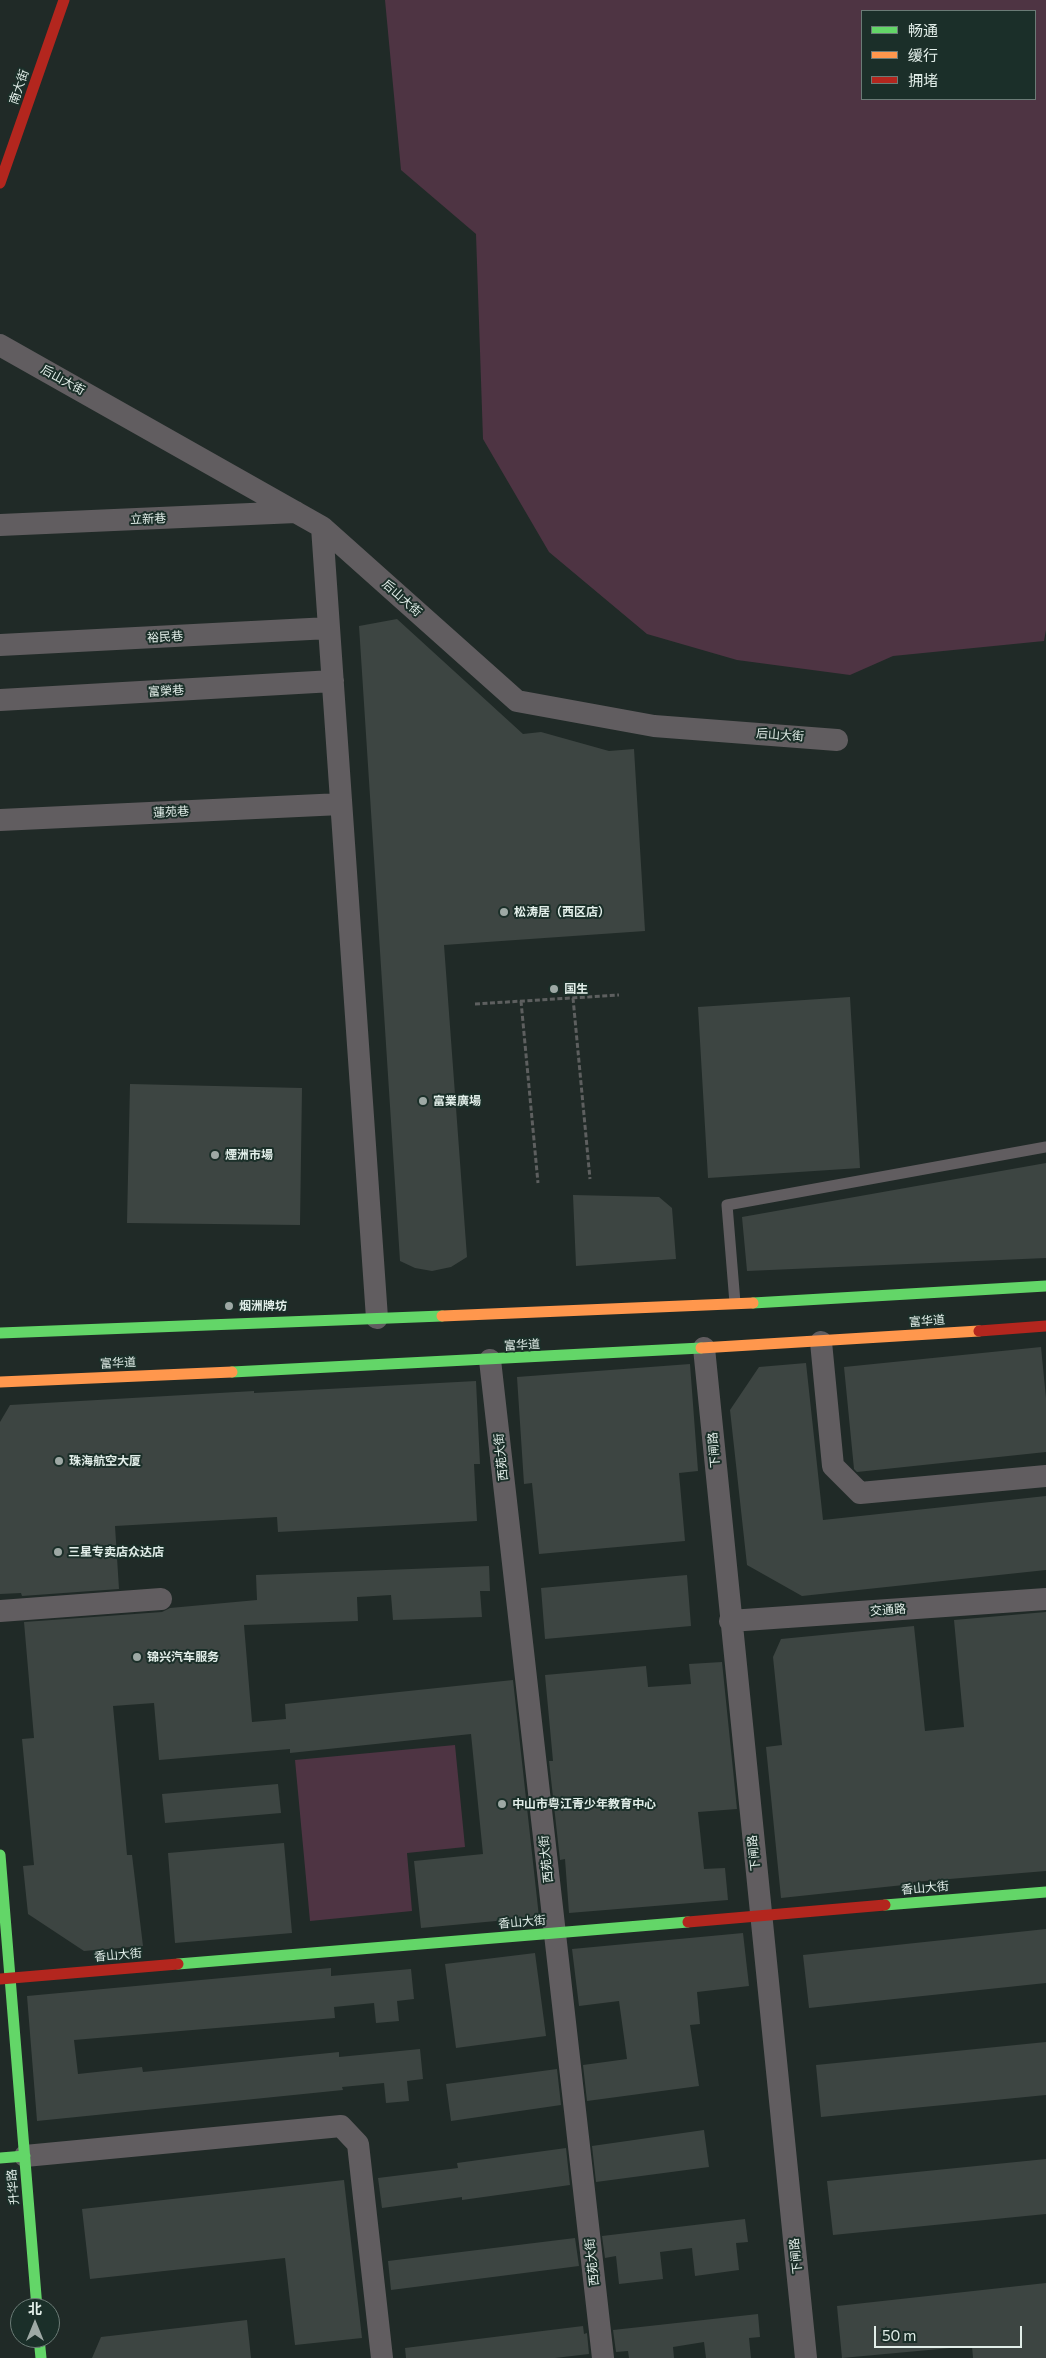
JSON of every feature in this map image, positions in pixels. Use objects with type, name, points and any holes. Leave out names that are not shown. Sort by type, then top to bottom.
[{"type":"main road","name":"南大街","points":[[0,183],[64,0]]},
{"type":"main road","points":[[0,1333],[736,1303],[1046,1286]]},
{"type":"main road","name":"富华道","points":[[0,1382],[490,1360],[821,1342],[1046,1326]]},
{"type":"main road","name":"升华路","points":[[0,1855],[5,1979],[25,2156],[36,2298]]},
{"type":"main road","name":"香山大街","points":[[5,1979],[1046,1892]]},
{"type":"main road","points":[[0,2158],[25,2156]]},
{"type":"street","name":"后山大街","points":[[0,345],[322,527],[517,701],[654,726],[838,740]]},
{"type":"street","name":"立新巷","points":[[0,525],[297,512]]},
{"type":"street","points":[[322,527],[377,1318]]},
{"type":"street","name":"裕民巷","points":[[0,645],[329,628]]},
{"type":"street","name":"富榮巷","points":[[0,700],[333,681]]},
{"type":"street","name":"蓮苑巷","points":[[0,820],[341,804]]},
{"type":"street","points":[[821,1342],[833,1466],[860,1493],[1046,1476]]},
{"type":"street","name":"下闸路","points":[[704,1348],[730,1621],[806,2358]]},
{"type":"street","name":"西苑大街","points":[[490,1360],[603,2358]]},
{"type":"street","points":[[0,1610],[161,1599]]},
{"type":"street","name":"交通路","points":[[730,1621],[1046,1599]]},
{"type":"street","points":[[25,2156],[341,2126],[358,2144],[382,2358]]},
{"type":"lane","points":[[736,1303],[727,1205],[1046,1147]]},
{"type":"path","points":[[475,1004],[619,995]]},
{"type":"path","points":[[573,998],[590,1179]]},
{"type":"path","points":[[521,1001],[538,1183]]},
{"type":"shaded area","points":[[385,0],[1046,0],[1046,630],[1044,641],[893,656],[850,675],[737,660],[647,634],[549,552],[483,439],[476,234],[401,170]]},
{"type":"shaded area","points":[[455,1745],[465,1847],[407,1853],[412,1911],[310,1921],[295,1760]]},
{"type":"building","name":"富業廣場","points":[[397,619],[523,734],[541,732],[609,751],[634,749],[645,931],[444,945],[467,1257],[451,1267],[432,1271],[415,1268],[400,1261],[359,626]]},
{"type":"building","points":[[850,997],[860,1168],[708,1178],[698,1007]]},
{"type":"building","name":"煙洲市場","points":[[130,1084],[302,1088],[300,1225],[127,1223]]},
{"type":"building","points":[[1046,1163],[1046,1258],[747,1271],[742,1217]]},
{"type":"building","points":[[573,1195],[659,1197],[672,1208],[676,1259],[576,1266]]},
{"type":"building","points":[[1041,1347],[1046,1398],[1046,1452],[857,1472],[854,1469],[844,1367]]},
{"type":"building","points":[[806,1363],[823,1520],[1046,1496],[1046,1570],[802,1596],[747,1565],[730,1410],[759,1367]]},
{"type":"building","points":[[690,1364],[698,1471],[679,1473],[685,1541],[539,1554],[532,1483],[524,1484],[517,1377]]},
{"type":"building","points":[[476,1381],[480,1464],[474,1464],[477,1521],[278,1532],[277,1517],[115,1526],[119,1589],[22,1596],[21,1593],[0,1594],[0,1422],[10,1405]]},
{"type":"building","points":[[489,1566],[490,1591],[480,1591],[482,1617],[393,1620],[391,1595],[357,1597],[358,1621],[244,1625],[252,1722],[286,1719],[285,1704],[513,1680],[539,1917],[421,1928],[414,1861],[483,1854],[471,1734],[290,1753],[290,1749],[159,1760],[154,1703],[113,1706],[127,1855],[132,1855],[143,1946],[84,1951],[28,1914],[23,1866],[34,1865],[22,1739],[34,1738],[24,1622],[162,1612],[170,1608],[257,1600],[256,1575]]},
{"type":"building","points":[[687,1575],[691,1626],[545,1639],[541,1588]]},
{"type":"building","points":[[1046,1612],[1046,1871],[913,1882],[913,1884],[781,1898],[766,1747],[782,1745],[773,1657],[781,1639],[914,1626],[925,1731],[964,1727],[954,1620]]},
{"type":"building","points":[[722,1662],[737,1809],[698,1812],[704,1869],[725,1868],[728,1900],[569,1913],[565,1859],[560,1860],[549,1761],[553,1761],[545,1675],[646,1666],[648,1687],[691,1684],[689,1664]]},
{"type":"building","points":[[278,1784],[281,1813],[165,1823],[162,1794]]},
{"type":"building","points":[[284,1843],[292,1933],[175,1943],[168,1853]]},
{"type":"building","points":[[1046,1929],[1046,1983],[809,2008],[803,1955]]},
{"type":"building","points":[[743,1933],[749,1986],[697,1992],[700,2024],[690,2025],[699,2086],[587,2101],[583,2065],[627,2059],[619,2001],[579,2006],[572,1949]]},
{"type":"building","points":[[535,1953],[546,2036],[456,2048],[445,1964]]},
{"type":"building","points":[[331,1968],[331,1976],[411,1969],[414,1999],[397,2001],[399,2021],[376,2023],[374,2003],[334,2007],[335,2018],[74,2040],[78,2074],[142,2067],[143,2072],[339,2052],[339,2057],[420,2049],[423,2079],[407,2081],[409,2101],[386,2103],[384,2083],[342,2087],[343,2090],[37,2121],[27,1996]]},
{"type":"building","points":[[1046,2042],[1046,2095],[821,2117],[816,2065]]},
{"type":"building","points":[[557,2069],[561,2105],[451,2121],[446,2084]]},
{"type":"building","points":[[704,2130],[709,2167],[596,2182],[592,2146]]},
{"type":"building","points":[[566,2148],[570,2185],[462,2200],[462,2197],[382,2208],[378,2178],[458,2168],[457,2163]]},
{"type":"building","points":[[1046,2159],[1046,2214],[833,2235],[827,2181]]},
{"type":"building","points":[[344,2180],[362,2338],[295,2345],[285,2258],[90,2279],[82,2209]]},
{"type":"building","points":[[745,2219],[748,2242],[736,2243],[739,2270],[695,2276],[692,2248],[660,2252],[663,2279],[619,2284],[616,2256],[605,2258],[602,2236]]},
{"type":"building","points":[[575,2238],[579,2266],[391,2290],[388,2261]]},
{"type":"building","points":[[1046,2283],[1046,2358],[973,2358],[972,2346],[842,2358],[837,2306]]},
{"type":"building","points":[[758,2314],[760,2337],[749,2338],[751,2358],[706,2358],[704,2342],[673,2347],[674,2358],[629,2358],[628,2351],[616,2352],[613,2330]]},
{"type":"building","points":[[247,2320],[251,2358],[92,2358],[101,2337]]},
{"type":"building","points":[[583,2326],[584,2334],[587,2333],[589,2354],[555,2358],[406,2358],[405,2348]]},
{"type":"traffic: fast","points":[[753,1303],[1046,1286]]},
{"type":"traffic: fast","points":[[0,1333],[442,1316]]},
{"type":"traffic: fast","points":[[232,1372],[701,1348]]},
{"type":"traffic: fast","points":[[0,1855],[36,2298]]},
{"type":"traffic: fast","points":[[885,1905],[1046,1892]]},
{"type":"traffic: fast","points":[[178,1964],[688,1922]]},
{"type":"traffic: fast","points":[[0,2158],[25,2156]]},
{"type":"traffic: fast","points":[[40,2348],[41,2358]]},
{"type":"traffic: slow","points":[[442,1316],[753,1303]]},
{"type":"traffic: slow","points":[[701,1348],[979,1331]]},
{"type":"traffic: slow","points":[[0,1382],[232,1372]]},
{"type":"traffic: jam","points":[[0,183],[64,0]]},
{"type":"traffic: jam","points":[[979,1331],[1046,1326]]},
{"type":"traffic: jam","points":[[688,1922],[885,1905]]},
{"type":"traffic: jam","points":[[0,1979],[178,1964]]},
{"type":"place","name":"松涛居（西区店）","points":[[504,912]]},
{"type":"place","name":"国生","points":[[554,989]]},
{"type":"place","name":"富業廣場","points":[[423,1101]]},
{"type":"place","name":"煙洲市場","points":[[215,1155]]},
{"type":"place","name":"烟洲牌坊","points":[[229,1306]]},
{"type":"place","name":"珠海航空大厦","points":[[59,1461]]},
{"type":"place","name":"三星专卖店众达店","points":[[58,1552]]},
{"type":"place","name":"锦兴汽车服务","points":[[137,1657]]},
{"type":"place","name":"中山市粤江青少年教育中心","points":[[502,1804]]}]
